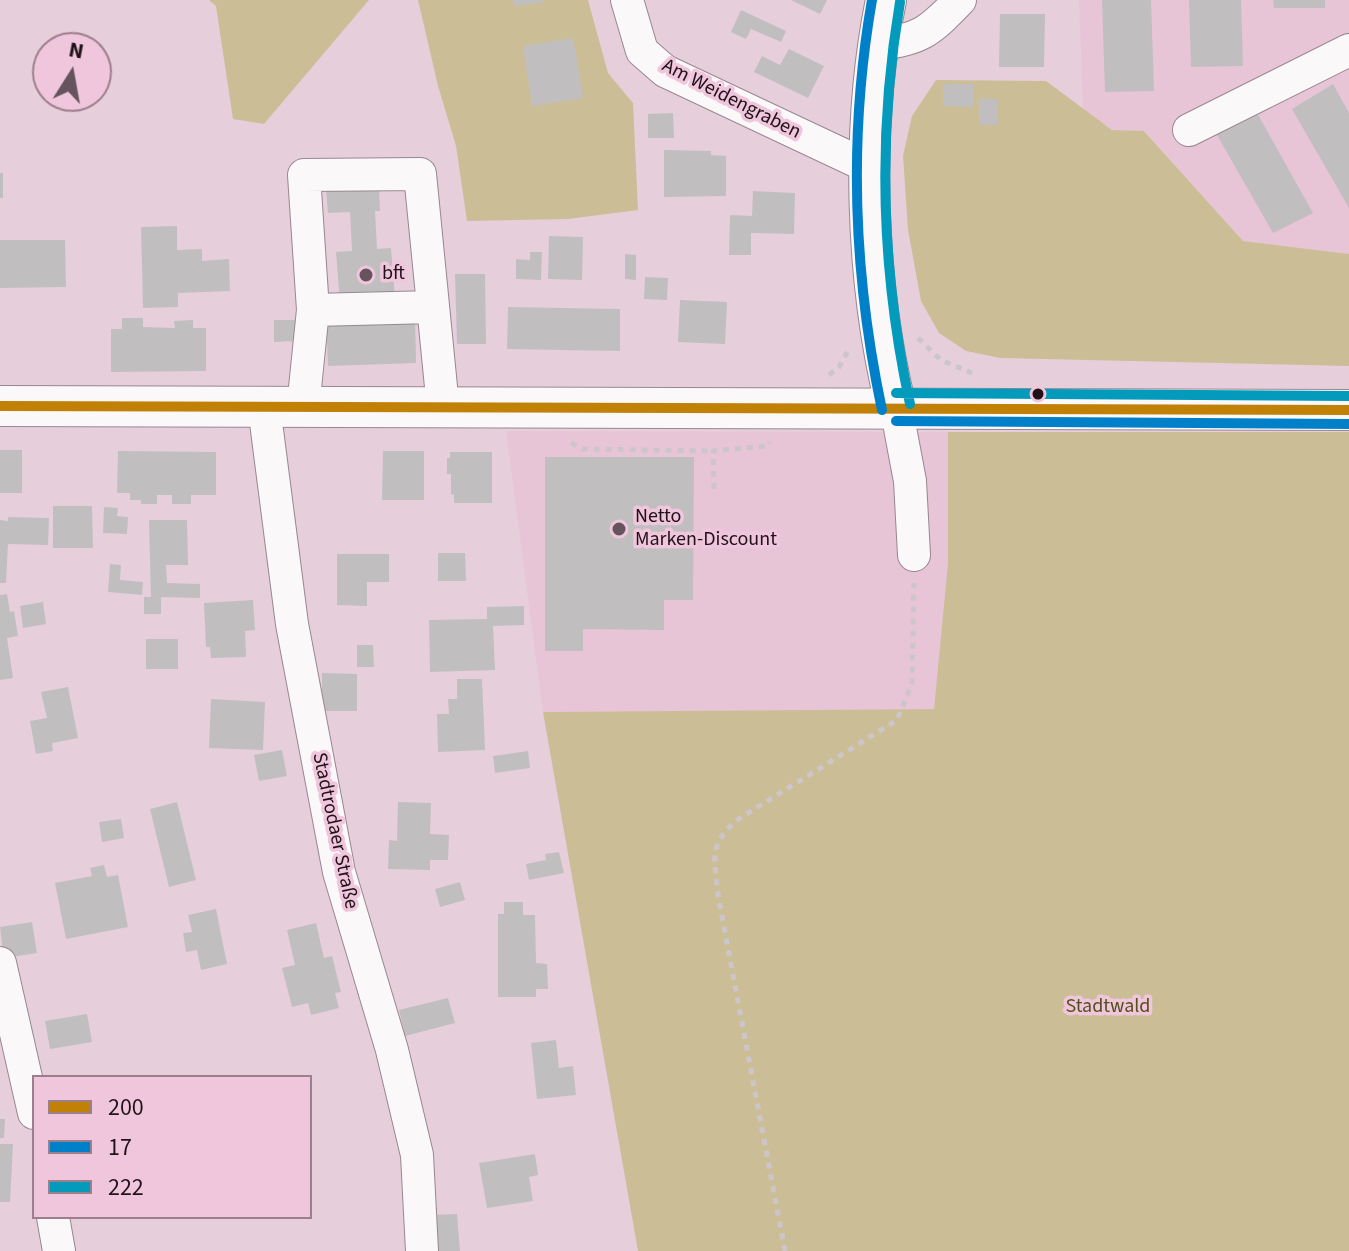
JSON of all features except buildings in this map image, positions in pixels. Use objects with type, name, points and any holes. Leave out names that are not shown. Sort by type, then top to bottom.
[{"type":"main road","points":[[886,0],[872,92],[872,234],[879,323],[896,407]]},
{"type":"main road","points":[[0,406],[1349,410]]},
{"type":"street","name":"Am Weidengraben","points":[[627,0],[642,51],[665,71],[871,168]]},
{"type":"street","points":[[878,44],[905,42],[923,35],[960,0]]},
{"type":"street","points":[[1189,130],[1349,50]]},
{"type":"street","points":[[303,407],[313,310],[304,175],[420,174],[443,407]]},
{"type":"street","points":[[313,310],[433,307]]},
{"type":"street","name":"Stadtrodaer Straße","points":[[264,407],[292,624],[339,872],[392,1050],[417,1155],[422,1251]]},
{"type":"street","points":[[896,407],[910,481],[914,555]]},
{"type":"street","points":[[0,963],[32,1104]]},
{"type":"street","points":[[53,1219],[59,1251]]},
{"type":"path","points":[[879,323],[908,319],[928,350],[956,368],[973,373]]},
{"type":"path","points":[[785,1251],[718,895],[714,853],[720,836],[737,820],[897,720],[912,684],[914,555]]},
{"type":"shaded area","points":[[1079,0],[1349,0],[1349,254],[1243,241],[1145,131],[1112,130],[1083,111]]},
{"type":"shaded area","points":[[506,431],[948,432],[948,563],[934,709],[543,712]]},
{"type":"green space","points":[[209,0],[369,0],[264,124],[233,119],[216,6]]},
{"type":"green space","points":[[418,0],[588,0],[608,73],[633,103],[638,210],[568,219],[467,221],[456,146]]},
{"type":"green space","points":[[936,80],[1046,81],[1112,130],[1144,131],[1243,241],[1349,254],[1349,366],[1000,358],[966,351],[939,333],[921,301],[908,230],[903,156],[912,116]]},
{"type":"green space","name":"Stadtwald","points":[[948,432],[1349,432],[1349,1251],[638,1251],[543,712],[934,709],[948,563]]},
{"type":"transit line","name":"17","points":[[872,0],[859,103],[857,205],[865,308],[882,410]]},
{"type":"transit line","name":"222","points":[[900,2],[888,103],[886,204],[893,304],[910,404]]},
{"type":"transit line","name":"222","points":[[896,393],[1349,396]]},
{"type":"transit line","name":"200","points":[[0,406],[1349,410]]},
{"type":"transit line","name":"17","points":[[896,421],[1349,424]]},
{"type":"place","name":"bft","points":[[366,275]]},
{"type":"place","name":"Netto Marken-Discount","points":[[619,529]]}]
